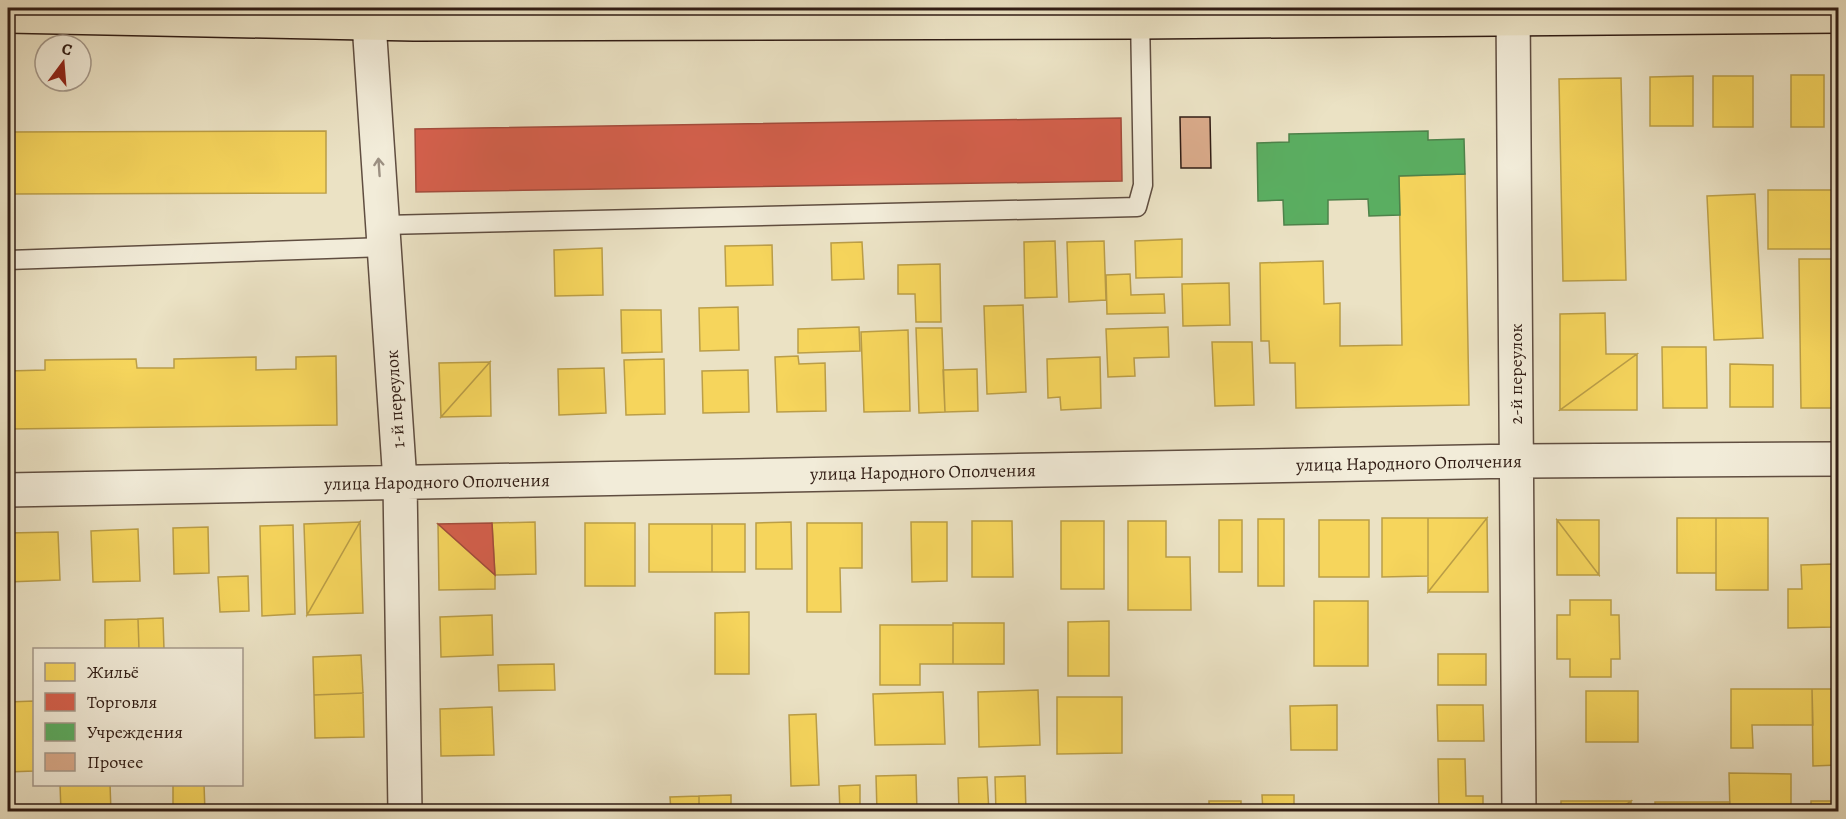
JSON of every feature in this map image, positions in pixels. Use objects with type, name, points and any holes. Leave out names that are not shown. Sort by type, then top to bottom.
[{"type":"main road","points":[[8,16],[369,23],[620,15],[1513,13],[1839,16]]},
{"type":"street","name":"2-й переулок","points":[[1513,13],[1519,812]]},
{"type":"street","name":"1-й переулок","points":[[369,23],[400,482],[405,812]]},
{"type":"street","name":"улица Народного Ополчения","points":[[8,490],[1516,461],[1839,459]]},
{"type":"lane","points":[[8,260],[384,236],[1137,207],[1143,184],[1140,15]]},
{"type":"building: Жильё","points":[[1791,75],[1824,75],[1824,127],[1791,127]]},
{"type":"building: Жильё","points":[[1693,76],[1693,126],[1650,126],[1650,77]]},
{"type":"building: Жильё","points":[[1713,76],[1753,76],[1753,127],[1713,127]]},
{"type":"building: Жильё","points":[[1621,78],[1626,280],[1563,281],[1559,79]]},
{"type":"building: Жильё","points":[[326,131],[326,193],[8,194],[8,132]]},
{"type":"building: Жильё","points":[[1465,174],[1469,405],[1296,408],[1295,363],[1270,363],[1269,341],[1261,341],[1260,263],[1323,261],[1324,304],[1340,303],[1340,346],[1402,345],[1399,176]]},
{"type":"building: Жильё","points":[[1768,190],[1838,190],[1838,249],[1768,249]]},
{"type":"building: Жильё","points":[[1755,194],[1763,338],[1714,340],[1707,196]]},
{"type":"building: Жильё","points":[[1182,239],[1182,277],[1136,278],[1135,241]]},
{"type":"building: Жильё","points":[[1055,241],[1057,297],[1025,298],[1024,242]]},
{"type":"building: Жильё","points":[[1104,241],[1106,300],[1069,302],[1067,242]]},
{"type":"building: Жильё","points":[[862,242],[864,279],[832,280],[831,243]]},
{"type":"building: Жильё","points":[[772,245],[773,285],[726,286],[725,246]]},
{"type":"building: Жильё","points":[[602,248],[603,295],[555,296],[554,250]]},
{"type":"building: Жильё","points":[[1799,259],[1838,259],[1838,408],[1801,408]]},
{"type":"building: Жильё","points":[[940,264],[941,322],[916,322],[915,294],[898,294],[898,265]]},
{"type":"building: Жильё","points":[[1130,274],[1131,295],[1164,294],[1165,313],[1107,314],[1106,275]]},
{"type":"building: Жильё","points":[[1229,283],[1230,325],[1183,326],[1182,284]]},
{"type":"building: Жильё","points":[[1023,305],[1026,392],[987,394],[984,306]]},
{"type":"building: Жильё","points":[[738,307],[739,350],[700,351],[699,308]]},
{"type":"building: Жильё","points":[[621,310],[661,310],[662,352],[622,353]]},
{"type":"building: Жильё","points":[[1605,313],[1606,354],[1637,354],[1560,410],[1560,314]]},
{"type":"building: Жильё","points":[[859,327],[860,351],[798,353],[798,329]]},
{"type":"building: Жильё","points":[[1168,327],[1169,357],[1134,358],[1135,376],[1108,377],[1106,329]]},
{"type":"building: Жильё","points":[[916,328],[942,328],[945,412],[919,413]]},
{"type":"building: Жильё","points":[[908,330],[910,411],[864,412],[861,332]]},
{"type":"building: Жильё","points":[[1212,342],[1252,342],[1254,405],[1215,406]]},
{"type":"building: Жильё","points":[[1662,347],[1706,347],[1707,408],[1663,408]]},
{"type":"building: Жильё","points":[[1637,354],[1637,410],[1560,410]]},
{"type":"building: Жильё","points":[[336,356],[337,425],[8,429],[8,371],[45,370],[45,360],[136,359],[137,368],[174,368],[174,359],[256,357],[256,370],[296,369],[296,357]]},
{"type":"building: Жильё","points":[[798,356],[799,364],[825,363],[826,411],[777,412],[775,357]]},
{"type":"building: Жильё","points":[[1100,357],[1101,408],[1061,410],[1060,397],[1048,398],[1047,359]]},
{"type":"building: Жильё","points":[[664,359],[665,414],[626,415],[624,360]]},
{"type":"building: Жильё","points":[[490,362],[491,416],[441,417]]},
{"type":"building: Жильё","points":[[490,362],[441,417],[439,363]]},
{"type":"building: Жильё","points":[[1730,364],[1773,365],[1773,407],[1730,407]]},
{"type":"building: Жильё","points":[[604,368],[606,413],[559,415],[558,369]]},
{"type":"building: Жильё","points":[[977,369],[978,411],[945,412],[943,370]]},
{"type":"building: Жильё","points":[[748,370],[749,412],[703,413],[702,371]]},
{"type":"building: Жильё","points":[[1382,518],[1428,518],[1428,576],[1382,577]]},
{"type":"building: Жильё","points":[[1428,518],[1487,518],[1428,592]]},
{"type":"building: Жильё","points":[[1487,518],[1488,592],[1428,592]]},
{"type":"building: Жильё","points":[[1677,518],[1716,518],[1716,573],[1677,573]]},
{"type":"building: Жильё","points":[[1716,518],[1768,518],[1768,590],[1716,590]]},
{"type":"building: Жильё","points":[[1258,519],[1284,519],[1284,586],[1258,586]]},
{"type":"building: Жильё","points":[[1219,520],[1242,520],[1242,572],[1219,572]]},
{"type":"building: Жильё","points":[[1319,520],[1369,520],[1369,577],[1319,577]]},
{"type":"building: Жильё","points":[[1557,520],[1599,520],[1599,575]]},
{"type":"building: Жильё","points":[[1557,520],[1599,575],[1557,575]]},
{"type":"building: Жильё","points":[[972,521],[1012,521],[1013,577],[972,577]]},
{"type":"building: Жильё","points":[[1061,521],[1104,521],[1104,589],[1061,589]]},
{"type":"building: Жильё","points":[[1128,521],[1166,521],[1166,557],[1190,557],[1191,610],[1128,610]]},
{"type":"building: Жильё","points":[[360,522],[363,613],[307,615]]},
{"type":"building: Жильё","points":[[360,522],[307,615],[304,524]]},
{"type":"building: Жильё","points":[[535,522],[536,574],[495,575],[492,523]]},
{"type":"building: Жильё","points":[[791,522],[792,569],[756,569],[756,523]]},
{"type":"building: Жильё","points":[[911,522],[947,522],[947,581],[912,582]]},
{"type":"building: Жильё","points":[[585,523],[635,523],[635,586],[585,586]]},
{"type":"building: Жильё","points":[[807,523],[862,523],[862,568],[840,568],[841,612],[807,612]]},
{"type":"building: Жильё","points":[[438,524],[495,575],[495,589],[439,590]]},
{"type":"building: Жильё","points":[[649,524],[712,524],[712,572],[649,572]]},
{"type":"building: Жильё","points":[[712,524],[745,524],[745,572],[712,572]]},
{"type":"building: Жильё","points":[[293,525],[295,614],[262,616],[260,526]]},
{"type":"building: Жильё","points":[[208,527],[209,573],[174,574],[173,528]]},
{"type":"building: Жильё","points":[[138,529],[140,581],[93,582],[91,531]]},
{"type":"building: Жильё","points":[[58,532],[60,580],[8,582],[8,533]]},
{"type":"building: Жильё","points":[[1833,564],[1834,627],[1788,628],[1788,589],[1802,589],[1801,565]]},
{"type":"building: Жильё","points":[[248,576],[249,611],[220,612],[218,577]]},
{"type":"building: Жильё","points":[[1570,600],[1611,600],[1611,615],[1619,615],[1620,659],[1611,659],[1611,677],[1570,677],[1570,659],[1557,659],[1557,615],[1570,615]]},
{"type":"building: Жильё","points":[[1314,601],[1368,601],[1368,666],[1314,666]]},
{"type":"building: Жильё","points":[[749,612],[749,674],[715,674],[715,613]]},
{"type":"building: Жильё","points":[[492,615],[493,655],[441,657],[440,617]]},
{"type":"building: Жильё","points":[[163,618],[164,648],[139,648],[138,619]]},
{"type":"building: Жильё","points":[[138,619],[139,648],[105,648],[105,620]]},
{"type":"building: Жильё","points":[[1109,621],[1109,676],[1068,676],[1068,622]]},
{"type":"building: Жильё","points":[[953,623],[1004,623],[1004,664],[953,664]]},
{"type":"building: Жильё","points":[[880,625],[953,625],[953,664],[920,664],[920,685],[880,685]]},
{"type":"building: Жильё","points":[[9,636],[11,699],[8,699]]},
{"type":"building: Жильё","points":[[1438,654],[1486,654],[1486,685],[1438,685]]},
{"type":"building: Жильё","points":[[361,655],[363,693],[314,695],[313,657]]},
{"type":"building: Жильё","points":[[554,664],[555,690],[499,691],[498,665]]},
{"type":"building: Жильё","points":[[1731,689],[1812,689],[1813,725],[1752,725],[1753,748],[1731,748]]},
{"type":"building: Жильё","points":[[1812,689],[1838,689],[1838,765],[1813,766]]},
{"type":"building: Жильё","points":[[1038,690],[1040,745],[979,747],[978,692]]},
{"type":"building: Жильё","points":[[1586,691],[1638,691],[1638,742],[1586,742]]},
{"type":"building: Жильё","points":[[943,692],[945,744],[875,745],[873,694]]},
{"type":"building: Жильё","points":[[363,693],[364,737],[315,738],[314,695]]},
{"type":"building: Жильё","points":[[1057,697],[1122,697],[1122,753],[1057,754]]},
{"type":"building: Жильё","points":[[33,701],[33,771],[8,772],[8,702]]},
{"type":"building: Жильё","points":[[1337,705],[1337,750],[1291,750],[1290,706]]},
{"type":"building: Жильё","points":[[1437,705],[1483,705],[1484,741],[1438,741]]},
{"type":"building: Жильё","points":[[492,707],[494,755],[441,756],[440,709]]},
{"type":"building: Жильё","points":[[816,714],[819,785],[791,786],[789,715]]},
{"type":"building: Жильё","points":[[1438,759],[1465,759],[1466,796],[1483,796],[1483,812],[1439,812]]},
{"type":"building: Жильё","points":[[1729,773],[1791,774],[1791,812],[1730,812]]},
{"type":"building: Жильё","points":[[916,775],[917,812],[877,812],[876,776]]},
{"type":"building: Жильё","points":[[1025,776],[1026,812],[996,812],[995,777]]},
{"type":"building: Жильё","points":[[987,777],[989,812],[959,812],[958,778]]},
{"type":"building: Жильё","points":[[860,785],[860,812],[840,812],[839,786]]},
{"type":"building: Жильё","points":[[60,786],[110,786],[111,812],[61,812]]},
{"type":"building: Жильё","points":[[173,786],[204,786],[205,812],[173,812]]},
{"type":"building: Жильё","points":[[731,795],[731,812],[699,812],[699,796]]},
{"type":"building: Жильё","points":[[1262,795],[1294,795],[1294,812],[1263,812]]},
{"type":"building: Жильё","points":[[699,796],[699,812],[671,812],[670,797]]},
{"type":"building: Жильё","points":[[1209,801],[1241,801],[1241,812],[1209,812]]},
{"type":"building: Жильё","points":[[1561,801],[1631,801],[1616,812],[1561,812]]},
{"type":"building: Жильё","points":[[1631,801],[1631,812],[1616,812]]},
{"type":"building: Жильё","points":[[1811,801],[1838,801],[1838,812],[1811,812]]},
{"type":"building: Жильё","points":[[1655,802],[1730,802],[1730,812],[1655,812]]},
{"type":"building: Жильё","points":[[1126,807],[1156,807],[1156,812],[1126,812]]},
{"type":"building: Жильё","points":[[1376,808],[1412,808],[1412,812],[1376,812]]},
{"type":"building: Жильё","points":[[1042,810],[1111,810],[1111,812],[1042,812]]},
{"type":"building: Торговля","points":[[1121,118],[1122,181],[416,192],[415,129]]},
{"type":"building: Торговля","points":[[492,523],[495,575],[438,524]]},
{"type":"building: Учреждения","points":[[1428,131],[1428,140],[1464,139],[1465,174],[1399,176],[1400,215],[1369,216],[1368,199],[1328,200],[1328,224],[1284,225],[1283,200],[1258,201],[1257,143],[1289,142],[1289,134]]},
{"type":"building: Прочее","points":[[1180,117],[1210,117],[1211,168],[1181,168]]}]
